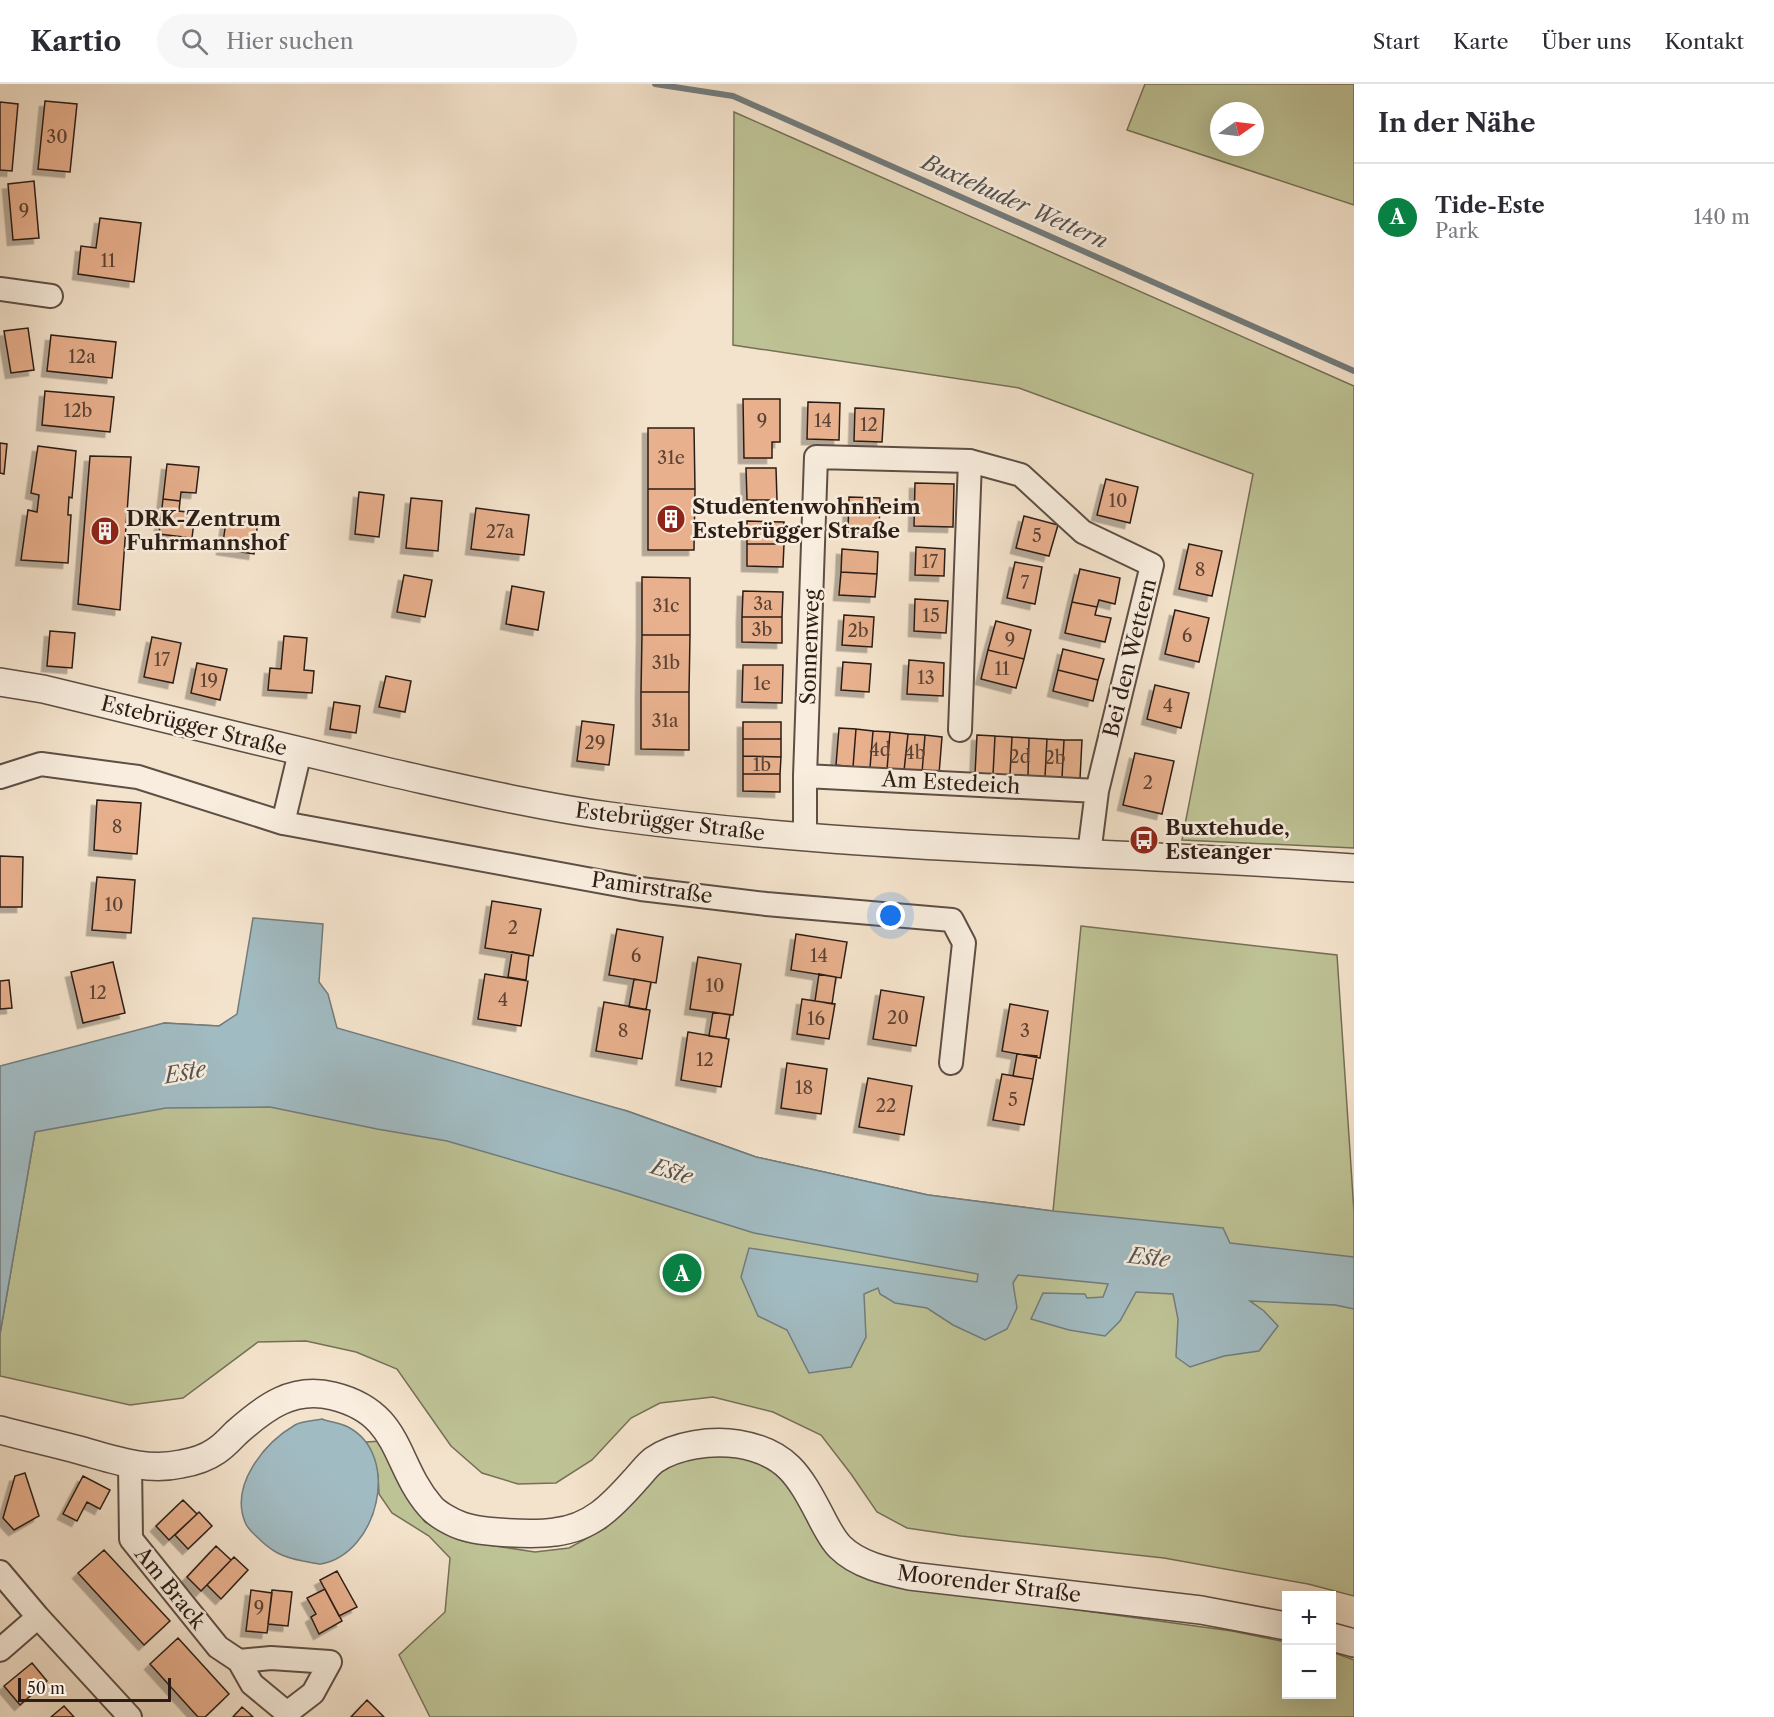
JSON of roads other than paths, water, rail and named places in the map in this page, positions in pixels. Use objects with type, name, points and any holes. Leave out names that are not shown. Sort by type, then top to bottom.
[{"type":"street","points":[[0,289],[51,296]]},
{"type":"street","name":"Bei den Wettern","points":[[816,457],[970,461],[1021,475],[1083,532],[1152,565],[1097,790],[1089,854]]},
{"type":"street","name":"Sonnenweg","points":[[805,837],[816,457]]},
{"type":"street","points":[[960,730],[970,461]]},
{"type":"street","name":"Estebrügger Straße","points":[[0,682],[43,689],[300,752],[505,798],[604,816],[700,828],[953,848],[1354,868]]},
{"type":"street","points":[[0,777],[41,764],[138,777],[283,823],[300,752]]},
{"type":"street","name":"Am Estedeich","points":[[805,776],[1097,790]]},
{"type":"street","name":"Pamirstraße","points":[[283,823],[641,890],[766,904],[952,920],[964,943],[951,1063]]},
{"type":"street","name":"Moorender Straße","points":[[0,1430],[130,1464],[157,1467],[178,1465],[199,1460],[217,1450],[260,1413],[290,1396],[311,1393],[330,1395],[353,1402],[382,1424],[397,1445],[418,1489],[432,1509],[462,1526],[512,1533],[555,1532],[590,1521],[608,1509],[652,1461],[672,1451],[715,1443],[739,1444],[777,1457],[787,1464],[802,1480],[825,1525],[840,1547],[861,1561],[880,1569],[910,1576],[1201,1610],[1282,1625]]},
{"type":"street","name":"Am Brack","points":[[130,1464],[131,1539],[218,1647],[239,1661]]},
{"type":"street","points":[[0,1572],[130,1717]]},
{"type":"street","points":[[0,1650],[38,1617]]},
{"type":"street","points":[[1336,1638],[1354,1643]]},
{"type":"water","name":"Este","points":[[253,918],[323,924],[319,982],[328,994],[337,1028],[627,1111],[756,1157],[928,1195],[1053,1211],[1223,1228],[1230,1243],[1354,1257],[1354,1309],[1335,1305],[1250,1301],[1264,1311],[1278,1326],[1259,1351],[1224,1356],[1190,1367],[1176,1357],[1178,1319],[1173,1294],[1136,1292],[1120,1321],[1105,1336],[1069,1330],[1031,1319],[1043,1293],[1085,1294],[1087,1298],[1103,1297],[1108,1284],[1018,1275],[1013,1283],[1017,1308],[1007,1329],[985,1340],[953,1325],[927,1308],[895,1303],[880,1294],[878,1288],[864,1294],[866,1337],[851,1367],[809,1373],[787,1330],[758,1316],[741,1277],[749,1248],[977,1282],[978,1274],[754,1233],[447,1141],[270,1107],[166,1108],[35,1132],[0,1334],[0,1066],[164,1023],[219,1026],[237,1014]]},
{"type":"water","points":[[322,1419],[348,1427],[365,1441],[375,1459],[378,1480],[376,1502],[369,1524],[357,1542],[341,1556],[321,1564],[289,1558],[262,1542],[245,1522],[242,1494],[253,1466],[272,1443],[295,1425]]},
{"type":"waterway","name":"Buxtehuder Wettern","points":[[655,84],[733,96],[1354,371]]},
{"type":"place","name":"Studentenwohnheim Estebrügger Straße","points":[[671,519]]},
{"type":"place","name":"DRK-Zentrum Fuhrmannshof","points":[[105,531]]},
{"type":"place","name":"Buxtehude, Esteanger","points":[[1144,840]]},
{"type":"place","name":"Tide-Este","points":[[682,1273]]}]
